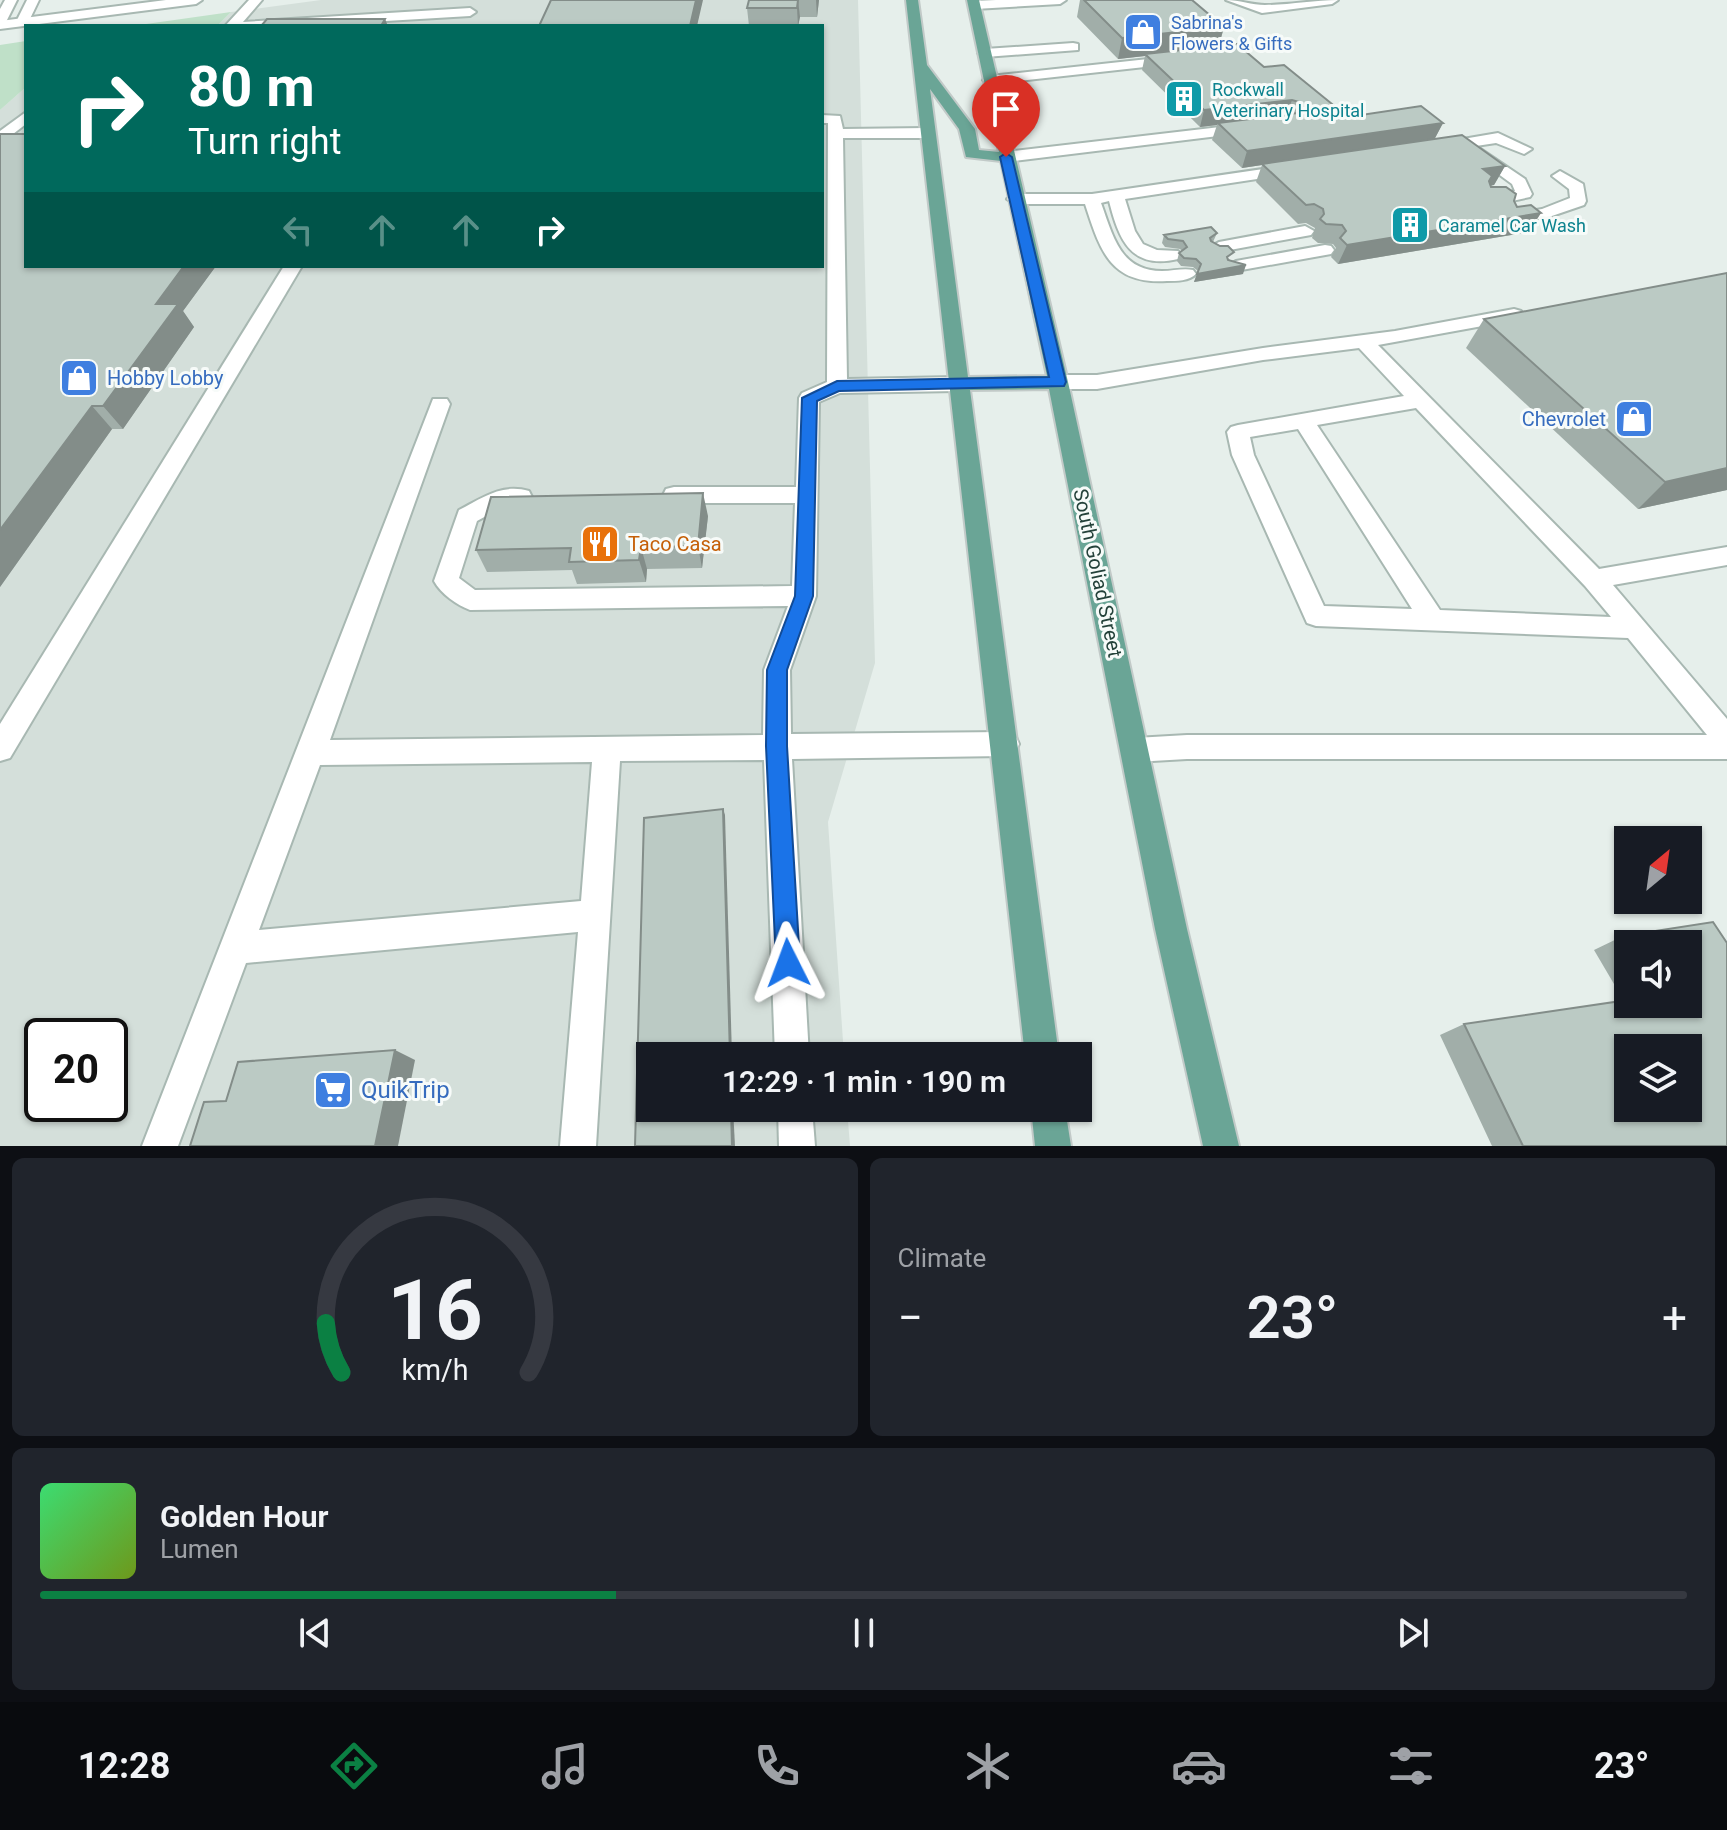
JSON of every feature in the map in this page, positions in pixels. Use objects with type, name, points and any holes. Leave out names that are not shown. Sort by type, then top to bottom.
[{"type":"main road","points":[[912,0],[1040,1042]]},
{"type":"main road","name":"South Goliad Street","points":[[974,3],[1058,382],[1171,929],[1221,1146]]},
{"type":"main road","points":[[920,65],[967,129],[972,154],[1006,157]]},
{"type":"main road","points":[[957,384],[1058,382]]},
{"type":"main road","points":[[1050,1122],[1053,1146]]},
{"type":"street","points":[[11,0],[0,23],[196,0]]},
{"type":"street","points":[[22,22],[33,0]]},
{"type":"street","points":[[234,24],[256,0]]},
{"type":"street","points":[[974,3],[1060,0]]},
{"type":"street","points":[[1232,0],[1262,9],[1332,0]]},
{"type":"street","points":[[257,24],[377,11],[473,6],[464,24]]},
{"type":"street","points":[[985,53],[1073,47]]},
{"type":"street","points":[[990,80],[1197,57]]},
{"type":"street","points":[[0,139],[24,118]]},
{"type":"street","points":[[824,119],[835,119],[837,386]]},
{"type":"street","points":[[1006,157],[1257,128]]},
{"type":"street","points":[[835,134],[927,133]]},
{"type":"street","points":[[1489,201],[1524,194],[1519,182],[1477,151],[1446,146],[1498,138],[1524,149]]},
{"type":"street","points":[[1015,199],[1092,199],[1300,168]]},
{"type":"street","points":[[1513,219],[1546,213],[1578,201],[1577,187],[1560,176]]},
{"type":"street","points":[[1116,196],[1130,241],[1138,251],[1157,257],[1172,255]]},
{"type":"street","points":[[1092,199],[1111,254],[1126,270],[1140,276],[1187,274]]},
{"type":"street","points":[[1219,247],[1305,231]]},
{"type":"street","points":[[1236,266],[1325,250]]},
{"type":"street","points":[[0,749],[292,268]]},
{"type":"street","points":[[1058,382],[1097,382],[1363,341],[1531,311]]},
{"type":"street","points":[[1363,341],[1594,579],[1727,739]]},
{"type":"street","points":[[791,1042],[777,746],[777,670],[804,596],[809,398],[837,386],[957,384]]},
{"type":"street","points":[[1421,400],[1238,432],[1243,455],[1316,616],[1637,628]]},
{"type":"street","points":[[160,1146],[238,948],[440,404]]},
{"type":"street","points":[[1303,420],[1433,621]]},
{"type":"street","points":[[657,496],[807,495]]},
{"type":"street","points":[[549,497],[502,497],[467,516],[446,581],[470,600],[804,596]]},
{"type":"street","points":[[1594,579],[1727,556]]},
{"type":"street","points":[[311,753],[1005,744]]},
{"type":"street","points":[[1135,750],[1187,747],[1727,747]]},
{"type":"street","points":[[578,1146],[607,748]]},
{"type":"street","points":[[238,948],[594,915]]},
{"type":"street","points":[[796,1122],[797,1146]]},
{"type":"shaded area","points":[[321,0],[858,0],[875,663],[828,822],[843,1042],[636,1042],[636,1122],[848,1122],[850,1146],[0,1146],[0,110],[24,89],[24,268],[824,268],[824,24],[219,24],[231,12]]},
{"type":"green space","points":[[231,12],[219,24],[146,24]]},
{"type":"green space","points":[[24,41],[24,89],[0,110],[0,45]]},
{"type":"building","points":[[551,0],[696,0],[690,24],[540,24]]},
{"type":"building","points":[[749,0],[798,0],[797,8],[747,8]]},
{"type":"building","points":[[1084,0],[1192,0],[1224,27],[1122,38]]},
{"type":"building","points":[[267,19],[385,19],[382,24],[263,24]]},
{"type":"building","points":[[1237,44],[1264,67],[1284,65],[1348,117],[1421,106],[1443,123],[1247,151],[1218,123],[1297,113],[1299,102],[1292,100],[1204,110],[1145,54]]},
{"type":"building","name":"Hobby Lobby","points":[[0,134],[24,134],[24,268],[183,268],[156,304],[178,304],[103,406],[92,406],[0,530]]},
{"type":"building","points":[[1462,135],[1505,166],[1483,169],[1492,176],[1489,181],[1491,187],[1506,187],[1516,194],[1514,201],[1517,207],[1531,205],[1541,213],[1347,245],[1340,238],[1346,231],[1342,225],[1326,224],[1320,219],[1323,209],[1314,204],[1306,205],[1262,164]]},
{"type":"building","points":[[1211,227],[1217,233],[1210,238],[1211,241],[1228,246],[1234,252],[1227,257],[1228,260],[1246,265],[1197,274],[1201,264],[1179,253],[1187,247],[1183,241],[1168,239],[1164,235]]},
{"type":"building","name":"Chevrolet","points":[[1727,273],[1727,468],[1665,482],[1484,319]]},
{"type":"building","points":[[703,493],[698,546],[641,547],[639,560],[569,562],[571,548],[476,550],[491,497]]},
{"type":"building","points":[[723,809],[730,1042],[638,1042],[644,818]]},
{"type":"building","points":[[1713,922],[1727,943],[1727,1146],[1523,1146],[1464,1024],[1614,1002],[1614,1018],[1702,1018],[1702,930],[1662,930]]},
{"type":"building","name":"QuikTrip","points":[[395,1050],[375,1146],[190,1146],[204,1102],[226,1101],[238,1062]]},
{"type":"building","points":[[636,1110],[636,1122],[731,1122],[732,1146],[635,1146]]},
{"type":"place","name":"Sabrina's Flowers & Gifts","points":[[1143,32]]},
{"type":"place","name":"Rockwall Veterinary Hospital","points":[[1184,99]]},
{"type":"place","name":"Caramel Car Wash","points":[[1410,225]]},
{"type":"place","name":"Hobby Lobby","points":[[79,378]]},
{"type":"place","name":"Chevrolet","points":[[1634,419]]},
{"type":"place","name":"Taco Casa","points":[[600,544]]},
{"type":"place","name":"QuikTrip","points":[[333,1090]]},
{"type":"route","points":[[788,963],[777,746],[777,670],[804,596],[809,398],[837,386],[1058,382],[1006,157]]}]
